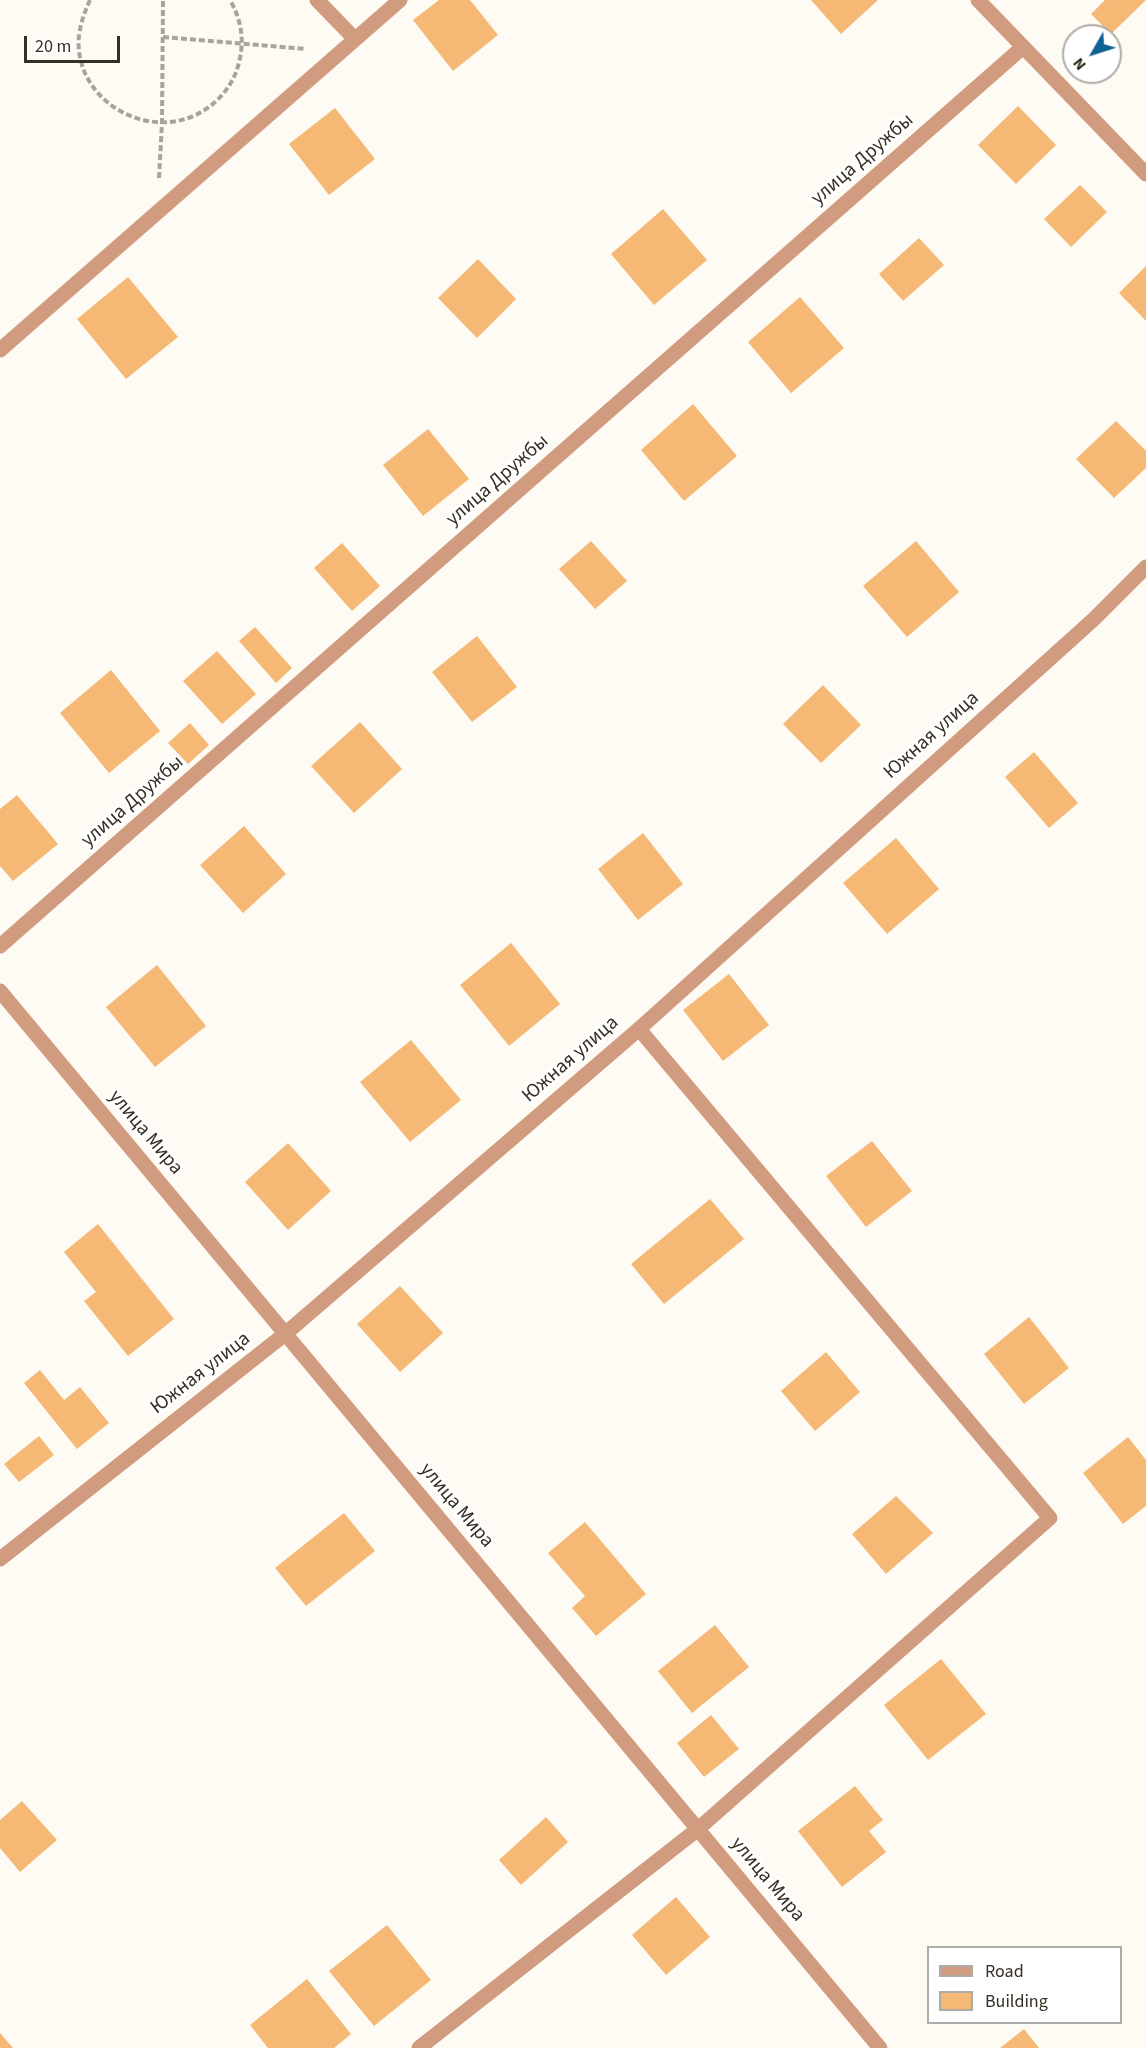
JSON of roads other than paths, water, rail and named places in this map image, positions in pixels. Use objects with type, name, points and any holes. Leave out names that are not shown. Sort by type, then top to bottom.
[{"type":"street","points":[[316,0],[355,39]]},
{"type":"street","points":[[0,350],[400,0]]},
{"type":"street","points":[[978,0],[1146,174]]},
{"type":"street","name":"улица Дружбы","points":[[0,946],[1023,48]]},
{"type":"street","name":"Южная улица","points":[[0,1558],[285,1334],[639,1029],[1094,619],[1146,567]]},
{"type":"street","name":"улица Мира","points":[[0,991],[880,2048]]},
{"type":"street","points":[[419,2048],[698,1829],[1050,1518],[639,1029]]}]
